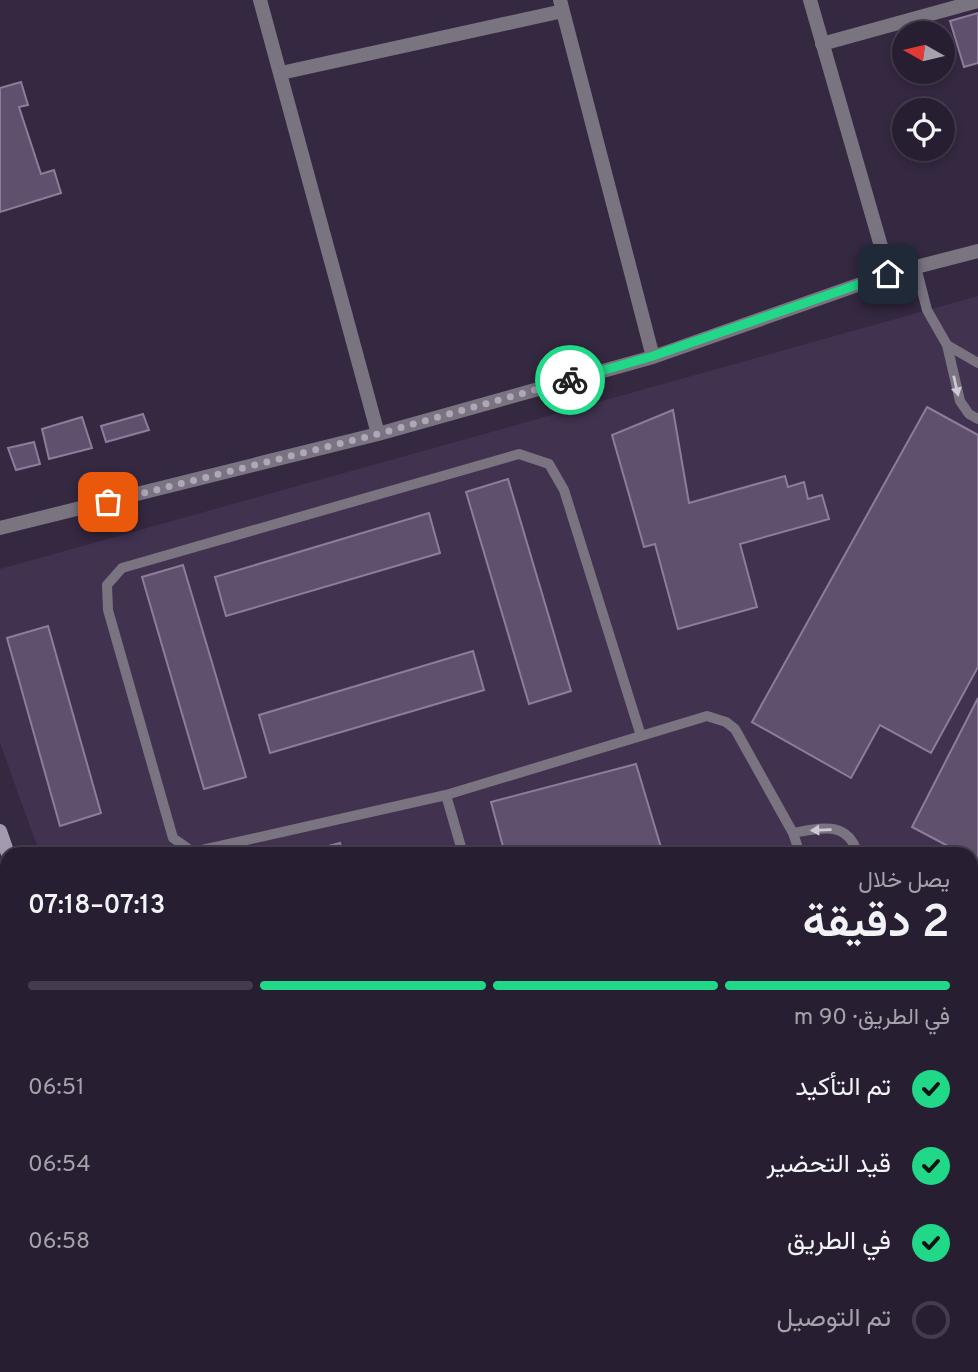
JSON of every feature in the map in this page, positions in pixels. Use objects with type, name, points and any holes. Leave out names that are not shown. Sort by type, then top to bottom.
[{"type":"street","points":[[260,0],[378,434]]},
{"type":"street","points":[[810,0],[888,274]]},
{"type":"street","points":[[822,44],[978,1]]},
{"type":"street","points":[[281,73],[562,6],[653,356]]},
{"type":"street","points":[[0,528],[378,434],[653,356],[888,274],[978,251]]},
{"type":"lane","points":[[916,267],[927,310],[947,345],[960,401],[969,414],[978,419]]},
{"type":"lane","points":[[947,345],[978,363]]},
{"type":"lane","points":[[186,847],[173,838],[108,610],[107,585],[122,568],[519,454],[549,464],[564,489],[641,736]]},
{"type":"lane","points":[[216,847],[446,795],[707,716],[726,722],[735,729],[793,833],[798,847]]},
{"type":"lane","points":[[446,795],[461,847]]},
{"type":"lane","points":[[793,833],[824,828],[840,831],[853,839],[856,847]]},
{"type":"shaded area","points":[[978,296],[978,847],[37,847],[0,743],[0,569]]},
{"type":"building","points":[[978,13],[978,63],[964,67],[956,41],[956,21],[950,21]]},
{"type":"building","points":[[21,82],[28,105],[19,107],[41,174],[54,170],[61,193],[0,212],[0,88]]},
{"type":"building","points":[[927,407],[978,435],[978,667],[931,753],[880,725],[851,778],[752,722]]},
{"type":"building","points":[[673,410],[689,503],[785,476],[788,487],[804,482],[808,499],[822,495],[829,519],[740,544],[757,607],[678,629],[655,544],[644,547],[612,435]]},
{"type":"building","points":[[143,414],[149,430],[106,442],[101,426]]},
{"type":"building","points":[[82,417],[92,448],[49,459],[42,429]]},
{"type":"building","points":[[34,442],[40,464],[16,470],[8,448]]},
{"type":"building","points":[[508,479],[571,691],[529,704],[466,492]]},
{"type":"building","points":[[429,513],[440,553],[226,616],[215,577]]},
{"type":"building","points":[[183,565],[246,777],[204,789],[142,577]]},
{"type":"building","points":[[48,626],[101,813],[60,826],[7,638]]},
{"type":"building","points":[[473,651],[484,690],[270,753],[259,715]]},
{"type":"building","points":[[978,698],[978,847],[950,847],[912,827]]},
{"type":"building","points":[[636,764],[661,847],[503,847],[491,802]]},
{"type":"building","points":[[340,843],[341,847],[325,847]]},
{"type":"way so far","points":[[108,502],[378,434],[570,380]]},
{"type":"route","points":[[570,380],[653,356],[888,274]]}]
